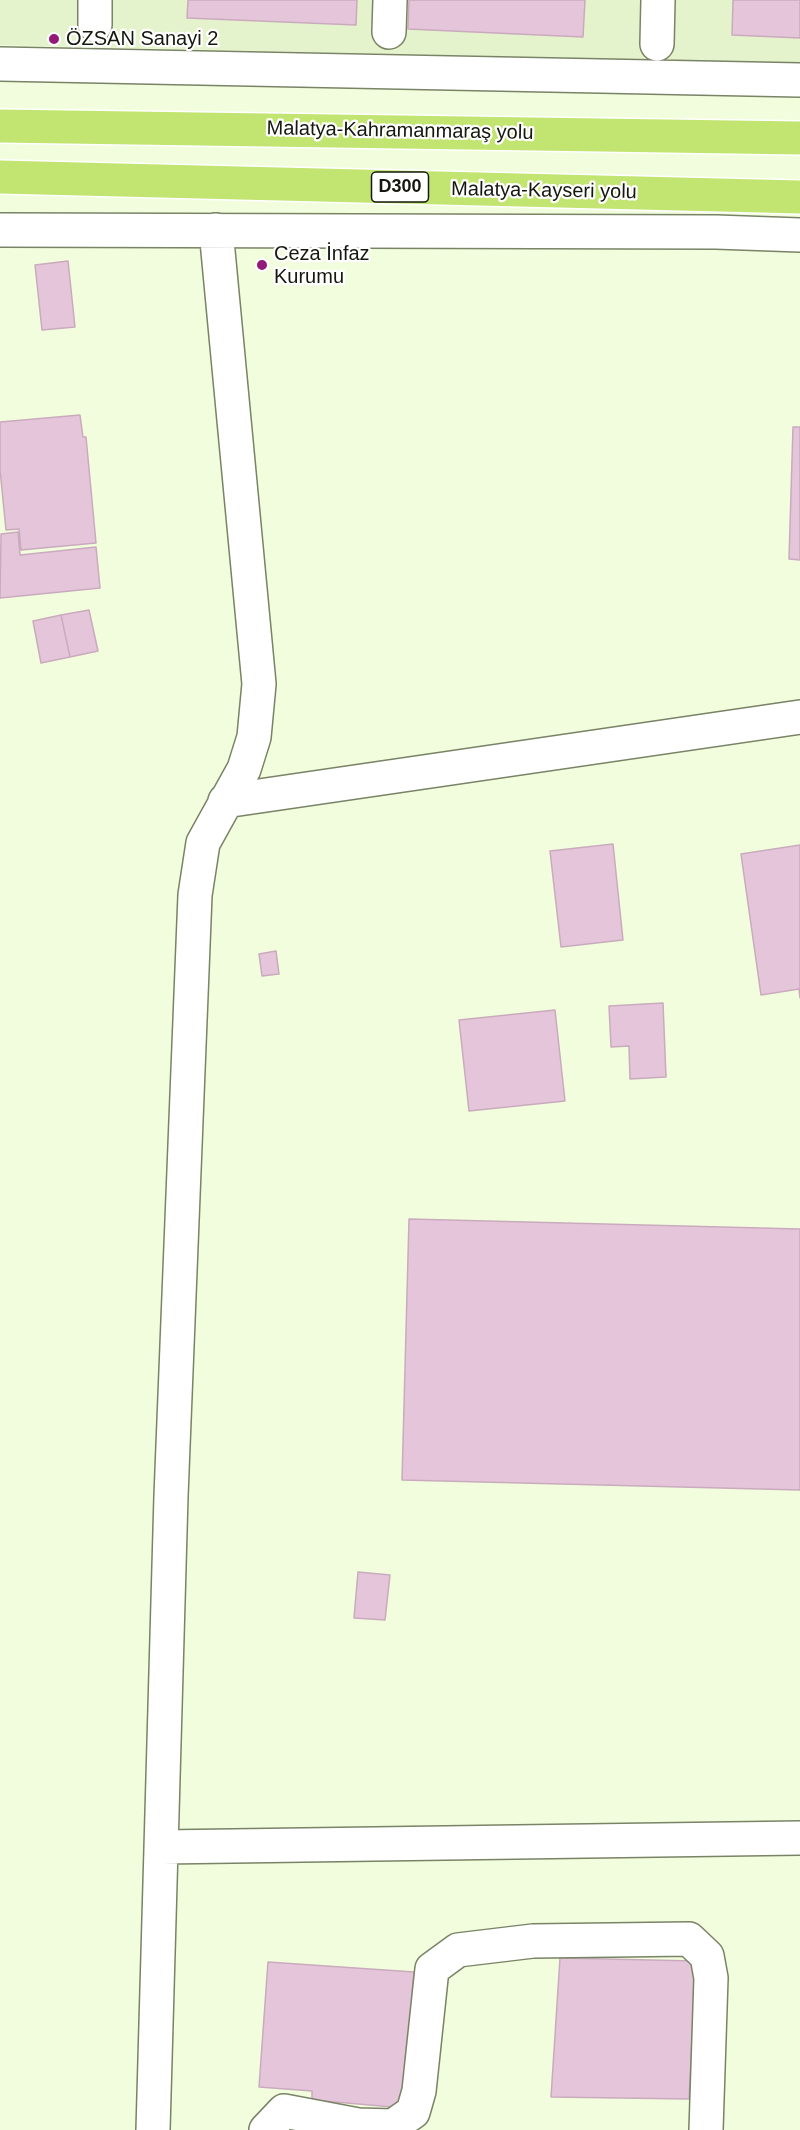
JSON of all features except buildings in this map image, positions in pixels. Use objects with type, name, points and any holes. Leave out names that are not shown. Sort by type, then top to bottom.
[{"type":"highway","name":"Malatya-Kahramanmaraş yolu","points":[[0,126],[800,138]]},
{"type":"highway","name":"Malatya-Kayseri yolu","points":[[0,177],[800,197]]},
{"type":"street","points":[[389,32],[390,0]]},
{"type":"street","points":[[657,45],[658,0]]},
{"type":"street","points":[[0,64],[800,80]]},
{"type":"street","points":[[0,230],[704,232],[800,235]]},
{"type":"street","points":[[153,2130],[171,1496],[195,895],[203,843],[244,769],[254,737],[259,684],[216,230]]},
{"type":"street","points":[[225,801],[800,717]]},
{"type":"street","points":[[162,1847],[800,1838]]},
{"type":"street","points":[[266,2130],[284,2111],[358,2126],[393,2126],[413,2112],[419,2091],[432,1969],[458,1950],[533,1941],[639,1938],[689,1939],[707,1956],[711,1978],[706,2130]]},
{"type":"shaded area","points":[[0,0],[800,0],[800,63],[0,45]]},
{"type":"place","name":"ÖZSAN Sanayi 2","points":[[54,39]]},
{"type":"place","name":"Ceza İnfaz Kurumu","points":[[262,265]]}]
